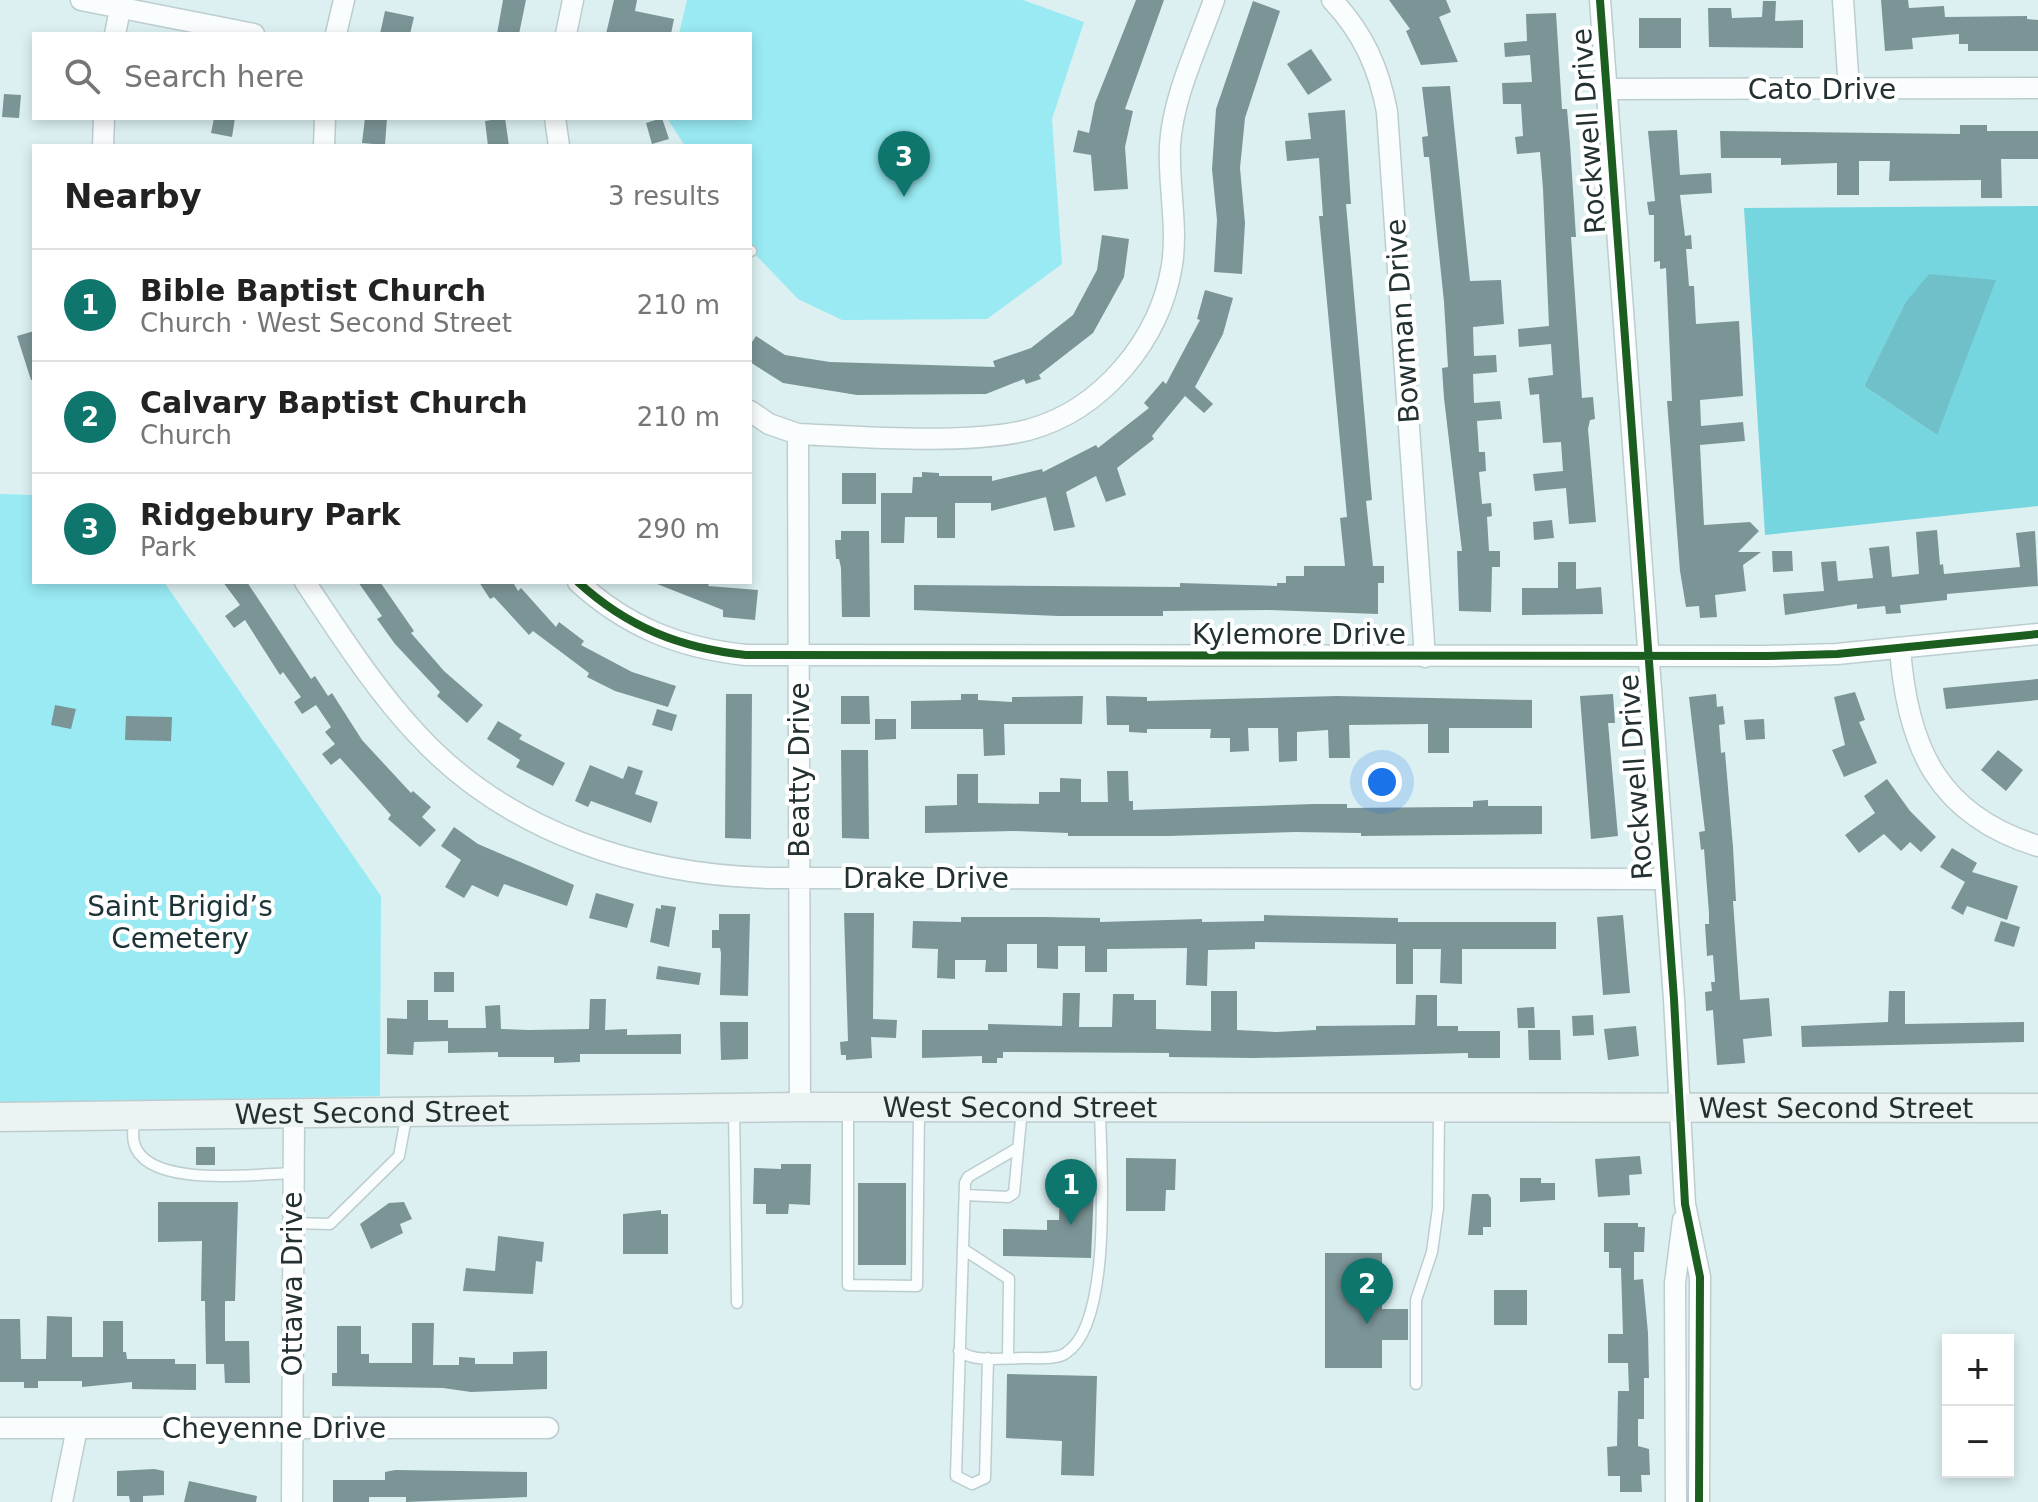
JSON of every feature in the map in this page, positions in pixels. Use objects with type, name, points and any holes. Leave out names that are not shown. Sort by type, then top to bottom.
[{"type":"main road","name":"West Second Street","points":[[0,1117],[800,1107],[2038,1108]]},
{"type":"street","points":[[81,0],[121,4],[245,32]]},
{"type":"street","points":[[336,32],[344,0]]},
{"type":"street","points":[[566,32],[573,0]]},
{"type":"street","points":[[752,412],[769,424],[798,434],[989,436],[1029,430],[1073,411],[1123,368],[1151,328],[1168,285],[1174,239],[1170,140],[1175,111],[1214,0]]},
{"type":"street","name":"Bowman Drive","points":[[1332,0],[1362,37],[1373,60],[1387,112],[1425,657]]},
{"type":"street","name":"Rockwell Drive","points":[[1600,0],[1685,1204],[1700,1277],[1699,1502]]},
{"type":"street","points":[[1843,0],[1849,90]]},
{"type":"street","points":[[115,32],[121,4]]},
{"type":"street","name":"Cato Drive","points":[[1606,89],[2038,88]]},
{"type":"street","points":[[103,144],[104,120]]},
{"type":"street","points":[[324,144],[325,120]]},
{"type":"street","points":[[555,120],[559,144]]},
{"type":"street","name":"Beatty Drive","points":[[798,434],[800,1107]]},
{"type":"street","name":"Drake Drive","points":[[306,584],[366,672],[417,735],[473,784],[512,811],[583,844],[652,866],[733,878],[1664,879]]},
{"type":"street","name":"Kylemore Drive","points":[[581,584],[626,620],[684,645],[717,652],[799,657],[1648,657],[1837,654],[2038,634]]},
{"type":"street","points":[[1900,648],[1909,720],[1921,751],[1937,778],[1961,803],[1988,824],[2038,846]]},
{"type":"street","name":"Ottawa Drive","points":[[292,1502],[294,1114]]},
{"type":"street","name":"Rockwell Drive","points":[[1676,1502],[1675,1283],[1685,1204]]},
{"type":"street","name":"Cheyenne Drive","points":[[0,1428],[548,1428]]},
{"type":"street","points":[[62,1502],[77,1428]]},
{"type":"lane","points":[[848,1107],[848,1285],[917,1286],[919,1107]]},
{"type":"lane","points":[[965,1195],[1012,1196],[1022,1107]]},
{"type":"lane","points":[[734,1108],[737,1303]]},
{"type":"lane","points":[[959,1351],[965,1355],[988,1358],[1064,1355],[1080,1341],[1096,1295],[1102,1235],[1100,1108]]},
{"type":"lane","points":[[1416,1384],[1416,1300],[1432,1252],[1438,1208],[1439,1108]]},
{"type":"lane","points":[[292,1223],[330,1224],[399,1156],[407,1113]]},
{"type":"lane","points":[[134,1116],[134,1145],[151,1165],[175,1175],[293,1173]]},
{"type":"lane","points":[[988,1358],[985,1478],[972,1484],[956,1476],[965,1195],[968,1177],[1016,1149]]},
{"type":"lane","points":[[963,1249],[1009,1279],[1008,1358]]},
{"type":"lane","points":[[1676,1436],[1699,1436]]},
{"type":"green space","points":[[687,0],[1023,0],[1084,22],[1052,119],[1062,264],[987,319],[842,320],[798,299],[752,251],[752,144],[684,144],[668,120],[752,120],[752,32],[679,32]]},
{"type":"green space","name":"Saint Brigid’s Cemetery","points":[[0,494],[32,495],[32,584],[165,584],[381,896],[380,1096],[0,1104]]},
{"type":"shaded area","points":[[2038,206],[2038,506],[1765,535],[1744,208]],"holes":[[[1905,303],[1937,435],[1864,386]]]},
{"type":"shaded area","points":[[1929,274],[1996,280],[1937,435],[1864,386],[1905,303]]},
{"type":"building","points":[[503,0],[526,0],[519,32],[497,32]]},
{"type":"building","points":[[614,0],[637,0],[635,11],[674,19],[671,32],[606,32]]},
{"type":"building","points":[[1136,0],[1164,0],[1125,109],[1133,111],[1125,147],[1128,189],[1094,191],[1091,155],[1073,152],[1078,130],[1089,133],[1095,103]]},
{"type":"building","points":[[1389,0],[1446,0],[1451,12],[1439,17],[1458,62],[1421,65],[1406,31],[1410,29]]},
{"type":"building","points":[[1881,0],[1908,0],[1909,8],[1944,6],[1945,17],[2027,16],[2027,19],[2038,20],[2038,51],[1968,51],[1968,44],[1959,44],[1959,34],[1912,38],[1913,49],[1885,51]]},
{"type":"building","points":[[1253,1],[1280,11],[1245,118],[1240,168],[1245,223],[1242,274],[1214,272],[1217,220],[1212,169],[1216,109]]},
{"type":"building","points":[[1763,1],[1776,1],[1775,21],[1803,20],[1803,48],[1709,47],[1708,8],[1731,8],[1732,18],[1762,17]]},
{"type":"building","points":[[385,11],[414,17],[410,32],[380,32]]},
{"type":"building","points":[[1556,13],[1562,109],[1567,109],[1570,144],[1576,237],[1571,237],[1582,398],[1593,397],[1595,419],[1590,420],[1588,429],[1596,522],[1569,524],[1566,488],[1535,491],[1533,474],[1563,471],[1561,442],[1543,443],[1539,394],[1530,395],[1528,378],[1553,375],[1551,344],[1519,347],[1518,329],[1549,326],[1543,189],[1540,152],[1517,154],[1515,137],[1523,136],[1521,104],[1503,104],[1502,83],[1532,82],[1530,55],[1505,57],[1504,43],[1527,41],[1526,14]]},
{"type":"building","points":[[1639,18],[1681,18],[1681,48],[1639,48]]},
{"type":"building","points":[[1311,49],[1332,80],[1308,95],[1287,64]]},
{"type":"building","points":[[1450,86],[1470,281],[1501,280],[1504,324],[1473,327],[1474,356],[1496,355],[1497,372],[1473,374],[1474,403],[1500,401],[1502,419],[1477,421],[1479,452],[1485,452],[1486,471],[1479,472],[1482,504],[1491,503],[1492,516],[1487,517],[1489,551],[1500,551],[1500,567],[1492,567],[1491,612],[1459,611],[1457,551],[1462,551],[1444,398],[1442,368],[1448,367],[1444,302],[1429,157],[1424,157],[1422,137],[1428,136],[1422,87]]},
{"type":"building","points":[[4,94],[21,95],[19,118],[2,117]]},
{"type":"building","points":[[1345,110],[1351,204],[1346,204],[1372,500],[1366,501],[1373,566],[1384,566],[1384,583],[1378,583],[1378,614],[1268,610],[1163,611],[1163,616],[1059,616],[914,610],[914,585],[1180,587],[1180,583],[1277,586],[1277,583],[1286,583],[1286,576],[1304,576],[1304,566],[1345,566],[1340,518],[1347,517],[1319,216],[1323,216],[1319,158],[1287,161],[1285,141],[1311,139],[1308,113]]},
{"type":"building","points":[[214,120],[235,120],[232,137],[211,133]]},
{"type":"building","points":[[365,120],[387,120],[385,144],[362,143]]},
{"type":"building","points":[[505,120],[509,144],[488,144],[485,121]]},
{"type":"building","points":[[663,120],[669,139],[652,144],[646,123]]},
{"type":"building","points":[[1960,125],[1987,125],[1987,131],[2038,131],[2038,159],[2001,159],[2002,198],[1981,198],[1981,180],[1889,181],[1890,161],[1859,161],[1859,195],[1837,195],[1837,163],[1781,165],[1781,158],[1721,158],[1720,131],[1960,134]]},
{"type":"building","points":[[1677,130],[1680,175],[1711,173],[1712,193],[1680,195],[1685,236],[1691,235],[1692,249],[1686,249],[1689,286],[1694,286],[1696,324],[1739,321],[1743,396],[1700,400],[1701,426],[1743,422],[1745,441],[1700,445],[1704,525],[1750,522],[1759,531],[1738,552],[1761,552],[1743,565],[1746,591],[1715,595],[1717,617],[1700,618],[1699,606],[1686,607],[1680,571],[1667,401],[1672,401],[1666,268],[1660,269],[1660,261],[1654,262],[1654,215],[1649,215],[1647,202],[1655,201],[1648,131]]},
{"type":"building","points":[[1102,235],[1129,239],[1124,277],[1093,333],[1039,375],[1041,379],[1026,384],[1024,379],[986,394],[857,395],[783,383],[752,363],[752,342],[756,336],[785,355],[830,362],[995,367],[993,361],[1031,348],[1073,315],[1097,270]]},
{"type":"building","points":[[1205,290],[1233,298],[1223,334],[1195,387],[1213,404],[1204,413],[1185,396],[1152,436],[1154,439],[1117,468],[1126,495],[1106,502],[1096,476],[1066,492],[1075,527],[1054,531],[1046,497],[991,511],[991,503],[955,503],[955,538],[937,538],[937,517],[905,517],[904,543],[881,543],[881,493],[912,493],[913,477],[922,477],[922,472],[939,473],[939,476],[992,476],[992,481],[1042,469],[1043,472],[1096,445],[1098,448],[1149,408],[1144,403],[1163,381],[1166,384],[1200,320],[1197,319]]},
{"type":"building","points":[[32,332],[32,380],[31,380],[17,336]]},
{"type":"building","points":[[842,473],[876,473],[876,504],[842,504]]},
{"type":"building","points":[[1552,520],[1554,538],[1534,540],[1533,522]]},
{"type":"building","points":[[1937,530],[1940,565],[1943,564],[1944,574],[2020,567],[2016,533],[2035,531],[2038,586],[1947,594],[1947,600],[1900,605],[1901,613],[1886,614],[1885,606],[1857,609],[1857,604],[1785,615],[1783,594],[1824,591],[1821,562],[1836,561],[1838,581],[1873,578],[1869,548],[1889,546],[1892,577],[1919,574],[1916,532]]},
{"type":"building","points":[[841,531],[869,531],[870,617],[842,617],[841,568],[839,559],[836,559],[835,540],[841,540]]},
{"type":"building","points":[[1772,551],[1792,551],[1793,571],[1773,572]]},
{"type":"building","points":[[1558,562],[1576,562],[1576,589],[1601,587],[1603,614],[1522,615],[1522,588],[1558,588]]},
{"type":"building","points":[[224,584],[248,584],[311,679],[315,676],[328,696],[332,693],[362,740],[411,793],[413,791],[431,807],[422,817],[436,830],[420,847],[388,819],[391,815],[340,758],[331,765],[322,754],[335,744],[325,732],[331,727],[316,705],[302,714],[294,702],[301,697],[283,672],[280,675],[245,620],[234,628],[225,616],[240,605]]},
{"type":"building","points":[[359,584],[381,584],[414,631],[411,633],[444,671],[483,705],[467,723],[437,696],[440,692],[395,644],[377,619],[382,616]]},
{"type":"building","points":[[480,584],[514,584],[518,591],[521,588],[556,627],[559,622],[584,641],[581,645],[632,672],[676,686],[668,707],[615,691],[587,677],[589,673],[533,631],[529,635],[494,597],[490,599]]},
{"type":"building","points":[[657,584],[709,584],[758,590],[755,620],[723,617],[723,610]]},
{"type":"building","points":[[2038,679],[2038,700],[1946,709],[1943,688]]},
{"type":"building","points":[[1855,692],[1865,720],[1859,722],[1877,763],[1844,777],[1832,750],[1845,745],[1834,697]]},
{"type":"building","points":[[726,694],[752,694],[751,839],[725,838]]},
{"type":"building","points":[[961,694],[978,694],[978,700],[1012,702],[1012,697],[1083,696],[1082,724],[1004,724],[1005,755],[984,756],[983,729],[911,729],[911,701],[961,700]]},
{"type":"building","points":[[1613,694],[1615,723],[1608,723],[1618,836],[1591,839],[1580,696]]},
{"type":"building","points":[[1716,694],[1717,707],[1723,706],[1725,724],[1719,725],[1721,753],[1725,752],[1733,847],[1736,901],[1733,901],[1740,1000],[1769,998],[1772,1036],[1743,1039],[1745,1063],[1717,1065],[1713,1010],[1706,1011],[1705,992],[1712,991],[1711,982],[1715,982],[1713,955],[1707,956],[1705,924],[1709,924],[1709,913],[1704,849],[1701,850],[1699,832],[1705,831],[1689,697]]},
{"type":"building","points":[[841,696],[869,696],[870,724],[841,724]]},
{"type":"building","points":[[1106,696],[1147,697],[1147,701],[1337,696],[1532,700],[1532,728],[1449,728],[1449,753],[1428,753],[1428,724],[1349,725],[1350,758],[1329,758],[1328,730],[1297,732],[1297,761],[1279,762],[1278,728],[1248,728],[1249,751],[1230,752],[1230,738],[1210,738],[1211,729],[1147,729],[1147,733],[1129,732],[1129,725],[1107,725]]},
{"type":"building","points":[[55,705],[76,709],[71,729],[51,725]]},
{"type":"building","points":[[657,709],[677,715],[672,731],[652,725]]},
{"type":"building","points":[[126,716],[172,717],[171,741],[125,740]]},
{"type":"building","points":[[875,719],[896,719],[896,739],[875,740]]},
{"type":"building","points":[[1764,719],[1765,739],[1746,740],[1744,720]]},
{"type":"building","points":[[498,721],[522,735],[519,739],[565,763],[553,786],[516,767],[520,760],[487,739]]},
{"type":"building","points":[[841,750],[868,750],[869,839],[842,838]]},
{"type":"building","points":[[1998,750],[2023,770],[2006,791],[1981,770]]},
{"type":"building","points":[[590,765],[623,779],[628,766],[643,771],[635,794],[658,802],[651,823],[591,801],[588,807],[575,801]]},
{"type":"building","points":[[1107,771],[1128,771],[1129,801],[1133,801],[1133,810],[1314,804],[1347,804],[1347,808],[1473,807],[1473,801],[1488,800],[1488,806],[1542,806],[1542,834],[1361,836],[1361,833],[1296,832],[1068,836],[1068,833],[1014,831],[925,833],[925,806],[957,805],[957,774],[978,774],[978,803],[1039,804],[1039,792],[1060,792],[1060,778],[1081,779],[1081,802],[1108,802]]},
{"type":"building","points":[[1887,779],[1910,811],[1936,837],[1921,852],[1910,842],[1901,851],[1884,834],[1859,853],[1845,835],[1875,813],[1864,796]]},
{"type":"building","points":[[454,827],[478,844],[574,885],[567,906],[504,884],[498,897],[472,885],[464,898],[445,887],[461,860],[441,846]]},
{"type":"building","points":[[1952,848],[1977,863],[1972,872],[2018,886],[2007,920],[1967,906],[1963,915],[1951,908],[1965,882],[1940,867]]},
{"type":"building","points":[[596,893],[634,904],[627,928],[589,918]]},
{"type":"building","points":[[661,905],[676,907],[669,947],[650,942],[656,908],[661,909]]},
{"type":"building","points":[[844,913],[874,913],[873,1019],[897,1020],[896,1038],[871,1037],[872,1058],[846,1060],[846,1055],[841,1055],[840,1042],[848,1041]]},
{"type":"building","points":[[719,914],[750,914],[748,996],[720,995],[721,953],[720,948],[712,948],[712,930],[719,930]]},
{"type":"building","points":[[1264,915],[1398,918],[1398,922],[1556,922],[1556,949],[1462,949],[1462,984],[1440,983],[1441,949],[1413,949],[1413,984],[1396,984],[1396,944],[1255,942],[1255,949],[1208,950],[1207,986],[1186,985],[1187,948],[1107,949],[1107,972],[1085,972],[1085,946],[1058,946],[1058,969],[1037,968],[1037,944],[1007,944],[1007,972],[985,972],[986,960],[955,960],[955,979],[937,978],[938,949],[912,948],[913,921],[961,922],[961,917],[1043,917],[1100,918],[1100,922],[1264,921]]},
{"type":"building","points":[[1623,915],[1630,993],[1603,995],[1597,917]]},
{"type":"building","points":[[2001,921],[2020,927],[2014,947],[1994,941]]},
{"type":"building","points":[[658,966],[701,973],[699,985],[656,979]]},
{"type":"building","points":[[434,972],[454,972],[454,992],[434,992]]},
{"type":"building","points":[[1211,991],[1237,991],[1237,1030],[1276,1032],[1316,1030],[1316,1026],[1415,1025],[1416,995],[1437,995],[1437,1026],[1458,1026],[1458,1031],[1500,1031],[1500,1058],[1468,1058],[1468,1053],[1255,1058],[1169,1057],[1169,1053],[1003,1052],[1003,1058],[997,1058],[997,1063],[982,1063],[982,1056],[922,1058],[922,1030],[988,1030],[988,1024],[1062,1026],[1063,993],[1080,993],[1079,1027],[1112,1027],[1113,994],[1134,994],[1134,1000],[1156,1000],[1156,1029],[1211,1031]]},
{"type":"building","points":[[1889,991],[1905,991],[1905,1024],[2024,1022],[2024,1042],[1802,1047],[1801,1026],[1888,1022]]},
{"type":"building","points":[[590,999],[606,999],[605,1030],[627,1029],[627,1035],[681,1034],[681,1054],[580,1054],[580,1062],[554,1063],[554,1057],[498,1057],[498,1052],[448,1053],[448,1041],[414,1042],[413,1055],[387,1054],[387,1018],[407,1019],[407,1000],[428,1000],[428,1020],[448,1020],[448,1028],[486,1028],[485,1006],[500,1005],[501,1029],[529,1030],[589,1029]]},
{"type":"building","points":[[1534,1007],[1535,1028],[1518,1028],[1517,1008]]},
{"type":"building","points":[[1593,1015],[1594,1035],[1573,1036],[1572,1016]]},
{"type":"building","points":[[720,1022],[748,1022],[748,1059],[721,1060]]},
{"type":"building","points":[[1636,1026],[1639,1056],[1608,1060],[1604,1029]]},
{"type":"building","points":[[1528,1030],[1560,1030],[1561,1060],[1529,1060]]},
{"type":"building","points":[[196,1147],[215,1147],[215,1165],[196,1165]]},
{"type":"building","points":[[1640,1156],[1642,1174],[1629,1175],[1630,1195],[1598,1197],[1595,1159]]},
{"type":"building","points":[[1126,1158],[1176,1159],[1175,1190],[1166,1190],[1165,1211],[1126,1211]]},
{"type":"building","points":[[781,1164],[811,1164],[810,1205],[789,1204],[788,1214],[766,1214],[766,1204],[753,1204],[754,1168],[781,1169]]},
{"type":"building","points":[[1520,1178],[1541,1178],[1541,1183],[1555,1183],[1555,1200],[1520,1202]]},
{"type":"building","points":[[858,1183],[906,1183],[906,1265],[858,1265]]},
{"type":"building","points":[[1060,1187],[1094,1187],[1091,1258],[1003,1256],[1003,1229],[1047,1230],[1047,1220],[1059,1220]]},
{"type":"building","points":[[1472,1194],[1488,1194],[1491,1198],[1491,1227],[1483,1227],[1483,1235],[1468,1235]]},
{"type":"building","points":[[158,1202],[238,1202],[235,1301],[225,1301],[225,1341],[249,1341],[250,1383],[225,1383],[224,1364],[206,1364],[205,1301],[201,1301],[202,1241],[158,1242]]},
{"type":"building","points":[[404,1202],[412,1219],[400,1224],[403,1233],[371,1249],[360,1224],[389,1203]]},
{"type":"building","points":[[661,1210],[661,1214],[668,1214],[668,1254],[623,1254],[623,1214]]},
{"type":"building","points":[[1604,1223],[1638,1223],[1638,1227],[1645,1227],[1644,1252],[1634,1252],[1634,1280],[1643,1279],[1648,1333],[1649,1378],[1644,1378],[1644,1419],[1638,1419],[1638,1446],[1649,1449],[1650,1475],[1641,1475],[1642,1492],[1620,1492],[1620,1476],[1608,1476],[1607,1447],[1617,1446],[1618,1391],[1629,1391],[1628,1363],[1608,1363],[1608,1334],[1623,1334],[1621,1268],[1609,1268],[1609,1252],[1604,1252]]},
{"type":"building","points":[[498,1236],[544,1242],[542,1262],[536,1261],[533,1294],[463,1291],[466,1268],[495,1271]]},
{"type":"building","points":[[1325,1253],[1382,1253],[1382,1309],[1408,1309],[1408,1340],[1382,1340],[1382,1368],[1325,1368]]},
{"type":"building","points":[[1494,1290],[1527,1290],[1527,1325],[1494,1325]]},
{"type":"building","points":[[47,1316],[72,1317],[72,1357],[103,1357],[103,1321],[123,1321],[123,1352],[126,1352],[127,1359],[175,1359],[175,1364],[196,1364],[196,1390],[132,1389],[132,1382],[82,1387],[82,1381],[38,1381],[38,1388],[24,1388],[24,1382],[0,1382],[0,1319],[20,1319],[21,1359],[46,1359]]},
{"type":"building","points":[[412,1323],[434,1323],[433,1365],[459,1365],[459,1357],[475,1358],[475,1364],[513,1364],[513,1352],[547,1351],[547,1389],[471,1392],[443,1388],[332,1386],[332,1373],[337,1373],[337,1326],[361,1326],[361,1354],[369,1354],[369,1363],[412,1363]]},
{"type":"building","points":[[1007,1374],[1097,1376],[1094,1476],[1061,1475],[1062,1441],[1006,1438]]},
{"type":"building","points":[[117,1471],[164,1471],[164,1495],[143,1496],[143,1502],[130,1502],[129,1496],[117,1496]]},
{"type":"building","points":[[385,1472],[527,1472],[527,1497],[406,1502],[406,1497],[369,1497],[369,1502],[333,1502],[333,1480],[385,1480]]},
{"type":"building","points":[[189,1481],[257,1496],[256,1502],[184,1502]]},
{"type":"cycle path","points":[[1600,0],[1674,999],[1685,1204],[1700,1277],[1699,1502]]},
{"type":"cycle path","points":[[580,584],[616,611],[656,633],[699,647],[746,655],[1767,656],[1837,654],[2038,634]]},
{"type":"place","name":"Ridgebury Park","points":[[904,197]]},
{"type":"place","name":"Bible Baptist Church","points":[[1071,1225]]},
{"type":"place","name":"Calvary Baptist Church","points":[[1367,1324]]}]
